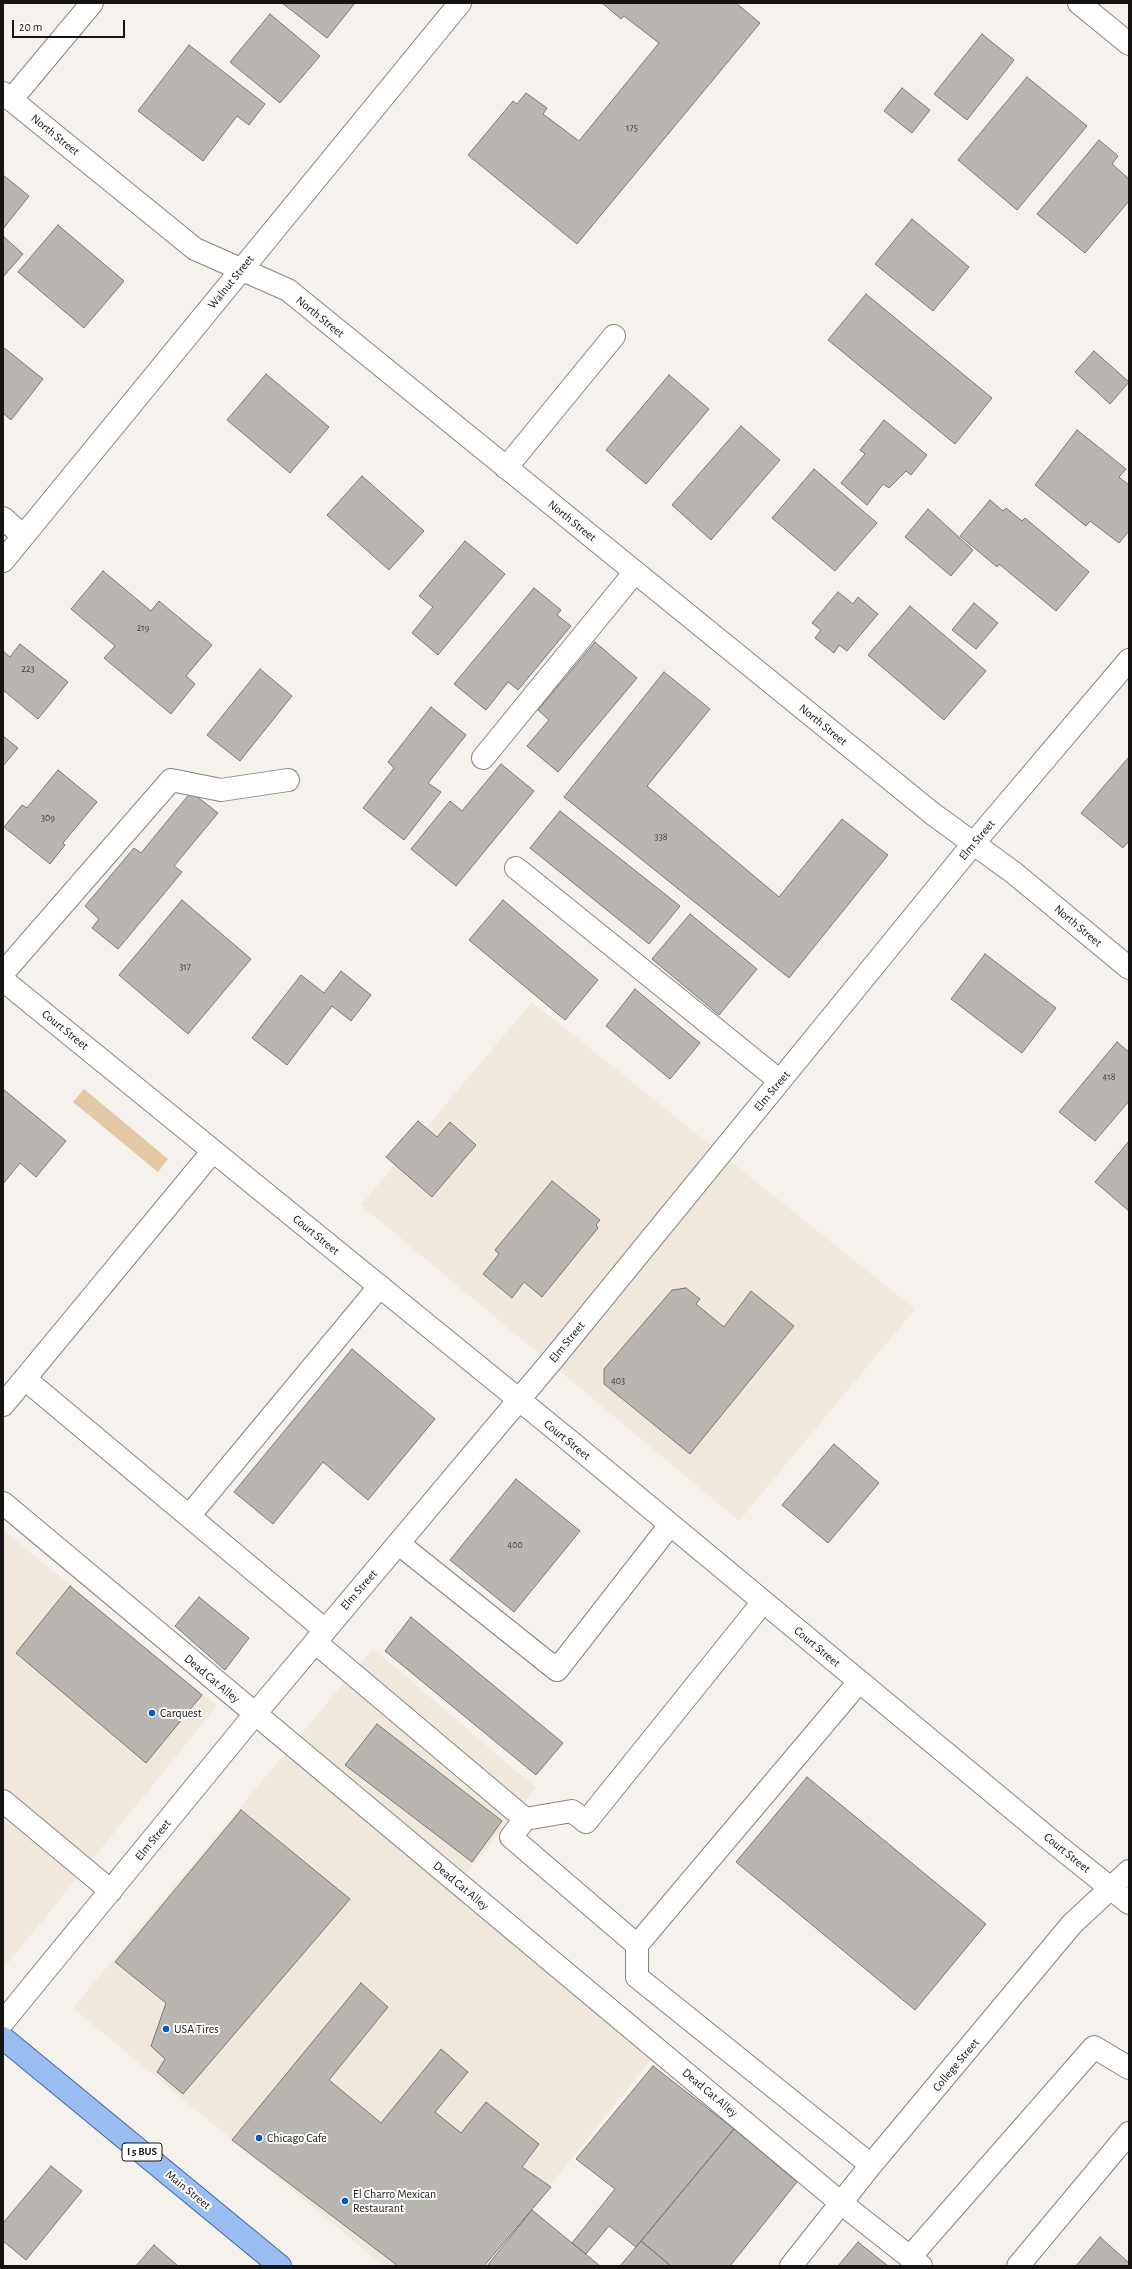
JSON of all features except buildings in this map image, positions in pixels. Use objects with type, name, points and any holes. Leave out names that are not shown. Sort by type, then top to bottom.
[{"type":"main road","name":"Main Street","points":[[3,2038],[280,2266]]},
{"type":"street","points":[[7,97],[92,3]]},
{"type":"street","name":"Walnut Street","points":[[3,561],[460,3]]},
{"type":"street","points":[[1079,3],[1129,44]]},
{"type":"street","name":"North Street","points":[[7,97],[194,249],[288,290],[933,814],[1014,873],[1129,968]]},
{"type":"street","points":[[506,468],[614,336]]},
{"type":"street","points":[[3,518],[23,536]]},
{"type":"street","points":[[482,758],[634,572]]},
{"type":"street","name":"Elm Street","points":[[3,2022],[255,1714],[519,1400],[973,844],[1129,660]]},
{"type":"street","points":[[3,972],[171,780],[222,790],[288,780]]},
{"type":"street","points":[[516,868],[780,1081]]},
{"type":"street","name":"Court Street","points":[[3,980],[380,1286],[1129,1903]]},
{"type":"street","points":[[3,1404],[213,1151]]},
{"type":"street","points":[[189,1516],[380,1286]]},
{"type":"street","points":[[25,1379],[189,1516],[320,1636],[525,1819]]},
{"type":"street","name":"Dead Cat Alley","points":[[3,1503],[841,2203],[915,2262]]},
{"type":"street","points":[[399,1544],[557,1670],[670,1525]]},
{"type":"street","points":[[637,1945],[511,1837],[525,1819],[572,1811],[586,1822],[763,1602]]},
{"type":"street","points":[[859,1682],[637,1945],[637,1977],[871,2165]]},
{"type":"street","points":[[3,1801],[111,1891]]},
{"type":"street","name":"College Street","points":[[791,2266],[871,2165],[1072,1924],[1129,1871]]},
{"type":"street","points":[[915,2262],[1094,2047],[1129,2068]]},
{"type":"street","points":[[1018,2266],[1129,2134]]},
{"type":"shaded area","points":[[532,1002],[915,1309],[739,1521],[361,1205]]},
{"type":"shaded area","points":[[84,1089],[168,1159],[158,1172],[73,1102]]},
{"type":"shaded area","points":[[3,1530],[217,1706],[9,1962],[3,1966]]},
{"type":"shaded area","points":[[373,1648],[536,1788],[454,1888],[655,2055],[485,2266],[384,2266],[73,2008]]},
{"type":"place","name":"Carquest","points":[[152,1713]]},
{"type":"place","name":"USA Tires","points":[[166,2029]]},
{"type":"place","name":"Chicago Cafe","points":[[259,2138]]},
{"type":"place","name":"El Charro Mexican Restaurant","points":[[345,2201]]}]
